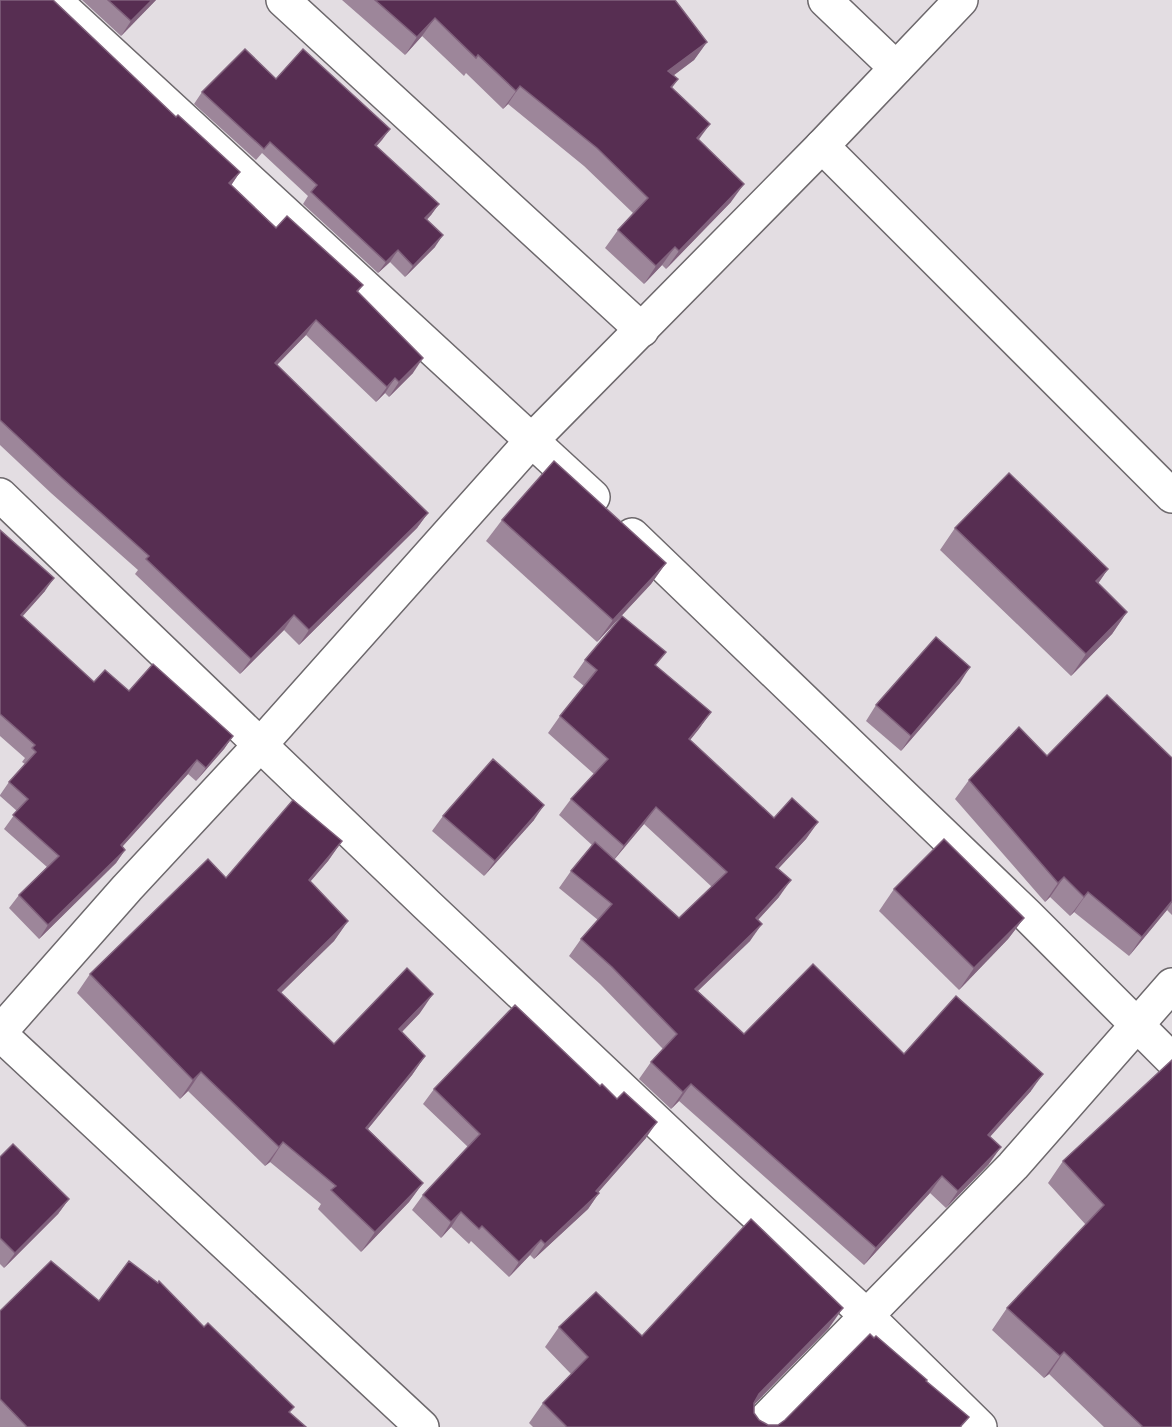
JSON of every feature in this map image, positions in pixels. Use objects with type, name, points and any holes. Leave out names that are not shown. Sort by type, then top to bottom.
[{"type":"street","points":[[54,0],[532,440],[724,621],[1028,915],[1172,1060]]},
{"type":"street","points":[[283,0],[642,330]]},
{"type":"street","points":[[825,0],[896,68]]},
{"type":"street","points":[[422,1427],[0,1033],[127,888],[260,745],[532,440],[822,146],[961,0]]},
{"type":"street","points":[[822,146],[1172,496]]},
{"type":"street","points":[[0,495],[718,1179],[866,1315],[980,1427]]},
{"type":"street","points":[[758,1427],[1012,1166],[1172,985]]},
{"type":"building","points":[[0,0],[53,0],[176,117],[178,115],[240,172],[229,183],[276,228],[287,216],[363,285],[357,291],[423,358],[399,382],[395,378],[387,387],[316,320],[275,363],[428,513],[309,630],[294,615],[251,659],[146,559],[149,556],[0,420]]},
{"type":"building","points":[[108,0],[152,0],[131,21]]},
{"type":"building","points":[[375,0],[675,0],[707,42],[668,71],[678,79],[671,87],[710,124],[697,138],[744,184],[679,251],[675,247],[656,266],[618,230],[648,198],[597,148],[520,86],[516,91],[478,55],[476,58],[435,18],[417,37]]},
{"type":"building","points":[[245,49],[276,79],[303,49],[390,129],[375,145],[439,204],[425,218],[443,235],[413,266],[398,250],[386,262],[311,192],[317,185],[270,142],[264,149],[202,92]]},
{"type":"building","points":[[554,461],[666,563],[613,620],[502,520]]},
{"type":"building","points":[[1009,473],[1108,569],[1096,581],[1127,612],[1086,654],[955,528]]},
{"type":"building","points":[[0,530],[54,578],[21,615],[94,682],[105,670],[129,691],[153,664],[233,736],[206,768],[197,760],[121,845],[125,850],[48,925],[19,895],[59,856],[13,815],[28,799],[9,782],[36,752],[32,748],[35,745],[0,714]]},
{"type":"building","points":[[622,616],[666,652],[655,665],[711,712],[689,739],[774,818],[792,798],[818,822],[776,867],[791,880],[756,918],[762,924],[695,989],[744,1034],[813,964],[904,1054],[956,996],[1043,1074],[988,1135],[1001,1147],[958,1191],[942,1176],[876,1248],[691,1084],[683,1092],[651,1062],[677,1034],[612,967],[581,939],[612,904],[571,871],[595,842],[679,918],[727,872],[656,807],[624,846],[571,799],[608,759],[560,716],[597,670],[585,660]]},
{"type":"building","points":[[936,637],[970,667],[911,736],[876,705]]},
{"type":"building","points":[[1107,695],[1172,758],[1172,901],[1142,937],[1088,892],[1084,897],[1064,877],[1058,883],[969,780],[1019,727],[1047,756]]},
{"type":"building","points":[[493,759],[544,805],[495,861],[443,816]]},
{"type":"building","points":[[293,800],[342,841],[309,880],[348,921],[278,990],[334,1044],[407,968],[433,994],[399,1029],[425,1056],[366,1128],[423,1183],[375,1232],[331,1190],[336,1186],[283,1142],[279,1147],[201,1072],[193,1080],[90,974],[208,859],[226,878]]},
{"type":"building","points":[[944,839],[1024,918],[974,968],[894,889]]},
{"type":"building","points":[[515,1005],[600,1086],[602,1084],[617,1099],[624,1092],[657,1122],[596,1191],[599,1193],[545,1244],[541,1240],[519,1262],[482,1226],[479,1229],[461,1212],[451,1222],[423,1195],[480,1134],[434,1089]]},
{"type":"building","points":[[1172,1060],[1172,1427],[1142,1427],[1064,1352],[1060,1356],[1007,1308],[1104,1205],[1063,1161]]},
{"type":"building","points":[[13,1144],[69,1199],[15,1253],[0,1238],[0,1157]]},
{"type":"building","points":[[751,1219],[843,1308],[759,1394],[754,1403],[754,1413],[759,1420],[768,1425],[778,1425],[785,1420],[870,1334],[874,1338],[876,1336],[969,1417],[960,1427],[567,1427],[543,1403],[588,1357],[559,1327],[596,1292],[642,1336]]},
{"type":"building","points":[[51,1261],[99,1301],[129,1261],[158,1283],[159,1281],[204,1327],[208,1323],[294,1407],[289,1412],[306,1427],[27,1427],[0,1399],[0,1311]]}]
